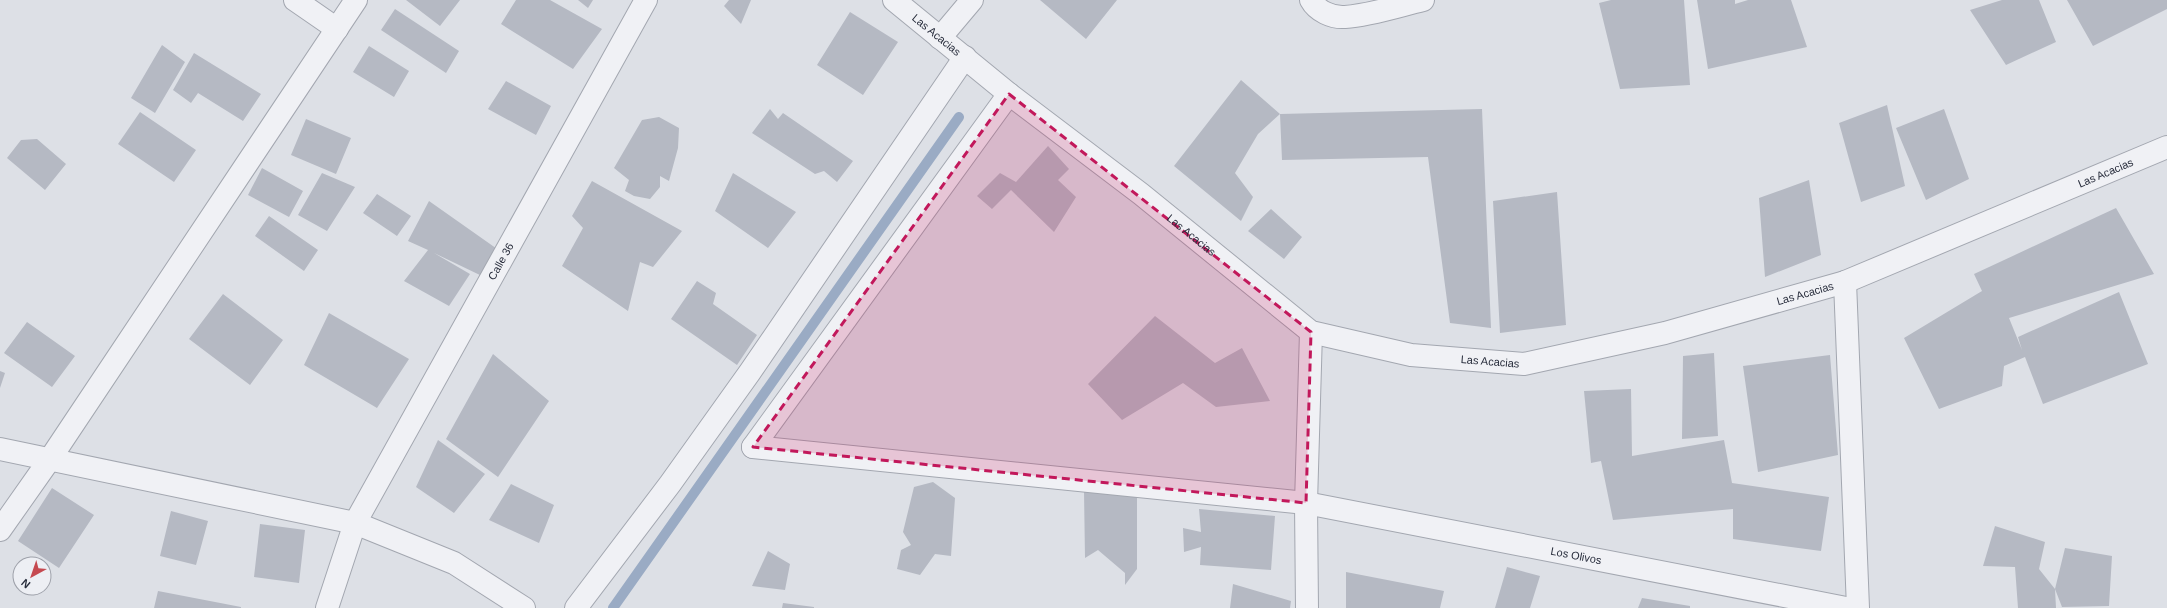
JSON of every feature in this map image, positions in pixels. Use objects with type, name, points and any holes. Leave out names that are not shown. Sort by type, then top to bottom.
[{"type":"street","points":[[295,0],[337,29]]},
{"type":"street","points":[[0,530],[50,459],[356,0]]},
{"type":"street","name":"Calle 36","points":[[327,608],[355,523],[646,0]]},
{"type":"street","name":"Las Acacias","points":[[894,0],[1009,94],[1141,194],[1311,332],[1411,354],[1524,364],[1665,333],[1845,282],[2167,147]]},
{"type":"street","points":[[940,38],[972,0]]},
{"type":"street","points":[[1311,0],[1314,6],[1328,15],[1344,17],[1424,0]]},
{"type":"street","points":[[576,608],[670,484],[741,385],[965,57]]},
{"type":"street","name":"Los Olivos","points":[[1009,94],[753,447],[1306,503],[1846,608]]},
{"type":"street","points":[[1845,282],[1858,608]]},
{"type":"street","points":[[1307,608],[1306,503],[1311,332]]},
{"type":"street","points":[[0,449],[355,523],[454,563],[524,608]]},
{"type":"highlighted area","points":[[1009,94],[1311,332],[1306,503],[753,447]]},
{"type":"building","points":[[406,0],[460,0],[440,26]]},
{"type":"building","points":[[516,0],[550,0],[602,29],[573,69],[501,24]]},
{"type":"building","points":[[578,0],[593,0],[588,8]]},
{"type":"building","points":[[729,0],[751,0],[741,24],[724,6]]},
{"type":"building","points":[[1040,0],[1117,0],[1086,39]]},
{"type":"building","points":[[1611,0],[1684,0],[1690,85],[1620,89],[1599,3]]},
{"type":"building","points":[[1697,0],[1735,0],[1735,4],[1748,0],[1791,0],[1807,47],[1708,69]]},
{"type":"building","points":[[2002,0],[2039,0],[2056,42],[2006,65],[1970,10]]},
{"type":"building","points":[[2067,0],[2167,0],[2167,9],[2093,46]]},
{"type":"building","points":[[395,9],[459,51],[446,73],[381,30]]},
{"type":"building","points":[[850,12],[898,42],[863,95],[817,65]]},
{"type":"building","points":[[162,45],[185,62],[155,113],[131,98]]},
{"type":"building","points":[[369,46],[409,71],[394,97],[353,72]]},
{"type":"building","points":[[194,53],[261,94],[243,121],[198,93],[191,103],[173,90]]},
{"type":"building","points":[[1241,80],[1280,114],[1258,134],[1235,173],[1253,197],[1241,221],[1174,166]]},
{"type":"building","points":[[506,81],[551,106],[536,135],[488,109]]},
{"type":"building","points":[[1887,105],[1905,186],[1861,202],[1839,123]]},
{"type":"building","points":[[770,109],[778,119],[783,113],[853,161],[837,182],[824,171],[815,174],[752,133]]},
{"type":"building","points":[[1482,109],[1491,328],[1450,323],[1428,157],[1282,160],[1280,114]]},
{"type":"building","points":[[1944,109],[1969,179],[1926,200],[1896,128]]},
{"type":"building","points":[[140,112],[196,150],[174,182],[118,144]]},
{"type":"building","points":[[659,117],[679,128],[678,148],[669,181],[660,176],[660,187],[650,199],[634,196],[625,191],[629,180],[614,168],[642,120]]},
{"type":"building","points":[[306,119],[351,138],[336,174],[291,155]]},
{"type":"building","points":[[37,139],[66,164],[45,190],[7,158],[21,140]]},
{"type":"building","points":[[1048,146],[1069,169],[1058,180],[1076,197],[1054,232],[1011,190],[992,209],[977,196],[1000,173],[1016,182]]},
{"type":"building","points":[[262,168],[303,191],[289,217],[248,195]]},
{"type":"building","points":[[322,173],[355,187],[327,231],[298,215]]},
{"type":"building","points":[[733,173],[796,212],[768,248],[715,211]]},
{"type":"building","points":[[1809,180],[1821,255],[1765,277],[1759,198]]},
{"type":"building","points":[[592,181],[682,231],[653,267],[640,262],[628,311],[562,266],[583,228],[572,216]]},
{"type":"building","points":[[1557,192],[1566,325],[1500,333],[1493,201]]},
{"type":"building","points":[[377,194],[411,216],[397,236],[363,213]]},
{"type":"building","points":[[429,201],[500,251],[482,276],[434,253],[470,274],[449,306],[404,281],[428,250],[408,241]]},
{"type":"building","points":[[2116,208],[2154,274],[2009,318],[2022,350],[2018,337],[2119,292],[2148,364],[2043,404],[2025,357],[2004,366],[2002,386],[1939,409],[1904,338],[1982,291],[1974,274]]},
{"type":"building","points":[[1271,209],[1302,237],[1284,259],[1248,231]]},
{"type":"building","points":[[269,216],[318,250],[304,271],[255,236]]},
{"type":"building","points":[[697,281],[716,293],[713,304],[757,335],[737,365],[671,319]]},
{"type":"building","points":[[223,294],[283,340],[250,385],[189,339]]},
{"type":"building","points":[[329,313],[409,359],[377,408],[304,365]]},
{"type":"building","points":[[1155,316],[1215,363],[1242,348],[1270,401],[1216,407],[1183,383],[1122,420],[1088,384]]},
{"type":"building","points":[[27,322],[75,356],[52,387],[4,353]]},
{"type":"building","points":[[1714,353],[1718,436],[1682,439],[1683,356]]},
{"type":"building","points":[[493,354],[549,401],[498,477],[446,439]]},
{"type":"building","points":[[1830,355],[1838,455],[1758,472],[1743,366]]},
{"type":"building","points":[[0,371],[5,373],[0,388]]},
{"type":"building","points":[[1631,389],[1632,456],[1724,440],[1732,483],[1829,497],[1821,551],[1733,539],[1733,509],[1613,520],[1601,461],[1591,463],[1584,391]]},
{"type":"building","points":[[438,440],[485,474],[454,513],[416,487]]},
{"type":"building","points":[[933,482],[955,498],[951,556],[935,554],[920,575],[897,569],[901,550],[911,545],[903,532],[914,487]]},
{"type":"building","points":[[511,484],[554,505],[539,543],[489,520]]},
{"type":"building","points":[[52,488],[94,515],[59,568],[52,563],[52,556],[41,556],[18,541]]},
{"type":"building","points":[[1084,491],[1137,497],[1137,569],[1125,585],[1125,573],[1098,550],[1085,558]]},
{"type":"building","points":[[1199,509],[1275,516],[1271,570],[1200,565],[1201,547],[1184,552],[1183,528],[1201,532]]},
{"type":"building","points":[[171,511],[208,521],[196,565],[160,556]]},
{"type":"building","points":[[260,524],[305,530],[299,583],[254,577]]},
{"type":"building","points":[[1995,526],[2045,542],[2039,569],[2055,589],[2056,608],[2018,608],[2015,567],[1983,566]]},
{"type":"building","points":[[2065,548],[2112,556],[2109,606],[2062,607],[2055,589]]},
{"type":"building","points":[[768,551],[790,564],[785,590],[752,586]]},
{"type":"building","points":[[1507,567],[1540,576],[1530,608],[1495,608]]},
{"type":"building","points":[[1346,572],[1444,591],[1440,608],[1346,608]]},
{"type":"building","points":[[1233,584],[1291,601],[1290,608],[1230,608]]},
{"type":"building","points":[[158,591],[241,607],[241,608],[154,608]]},
{"type":"building","points":[[1642,598],[1690,606],[1690,608],[1638,608]]},
{"type":"building","points":[[783,603],[814,607],[814,608],[782,608]]},
{"type":"waterway","points":[[613,608],[959,117]]}]
